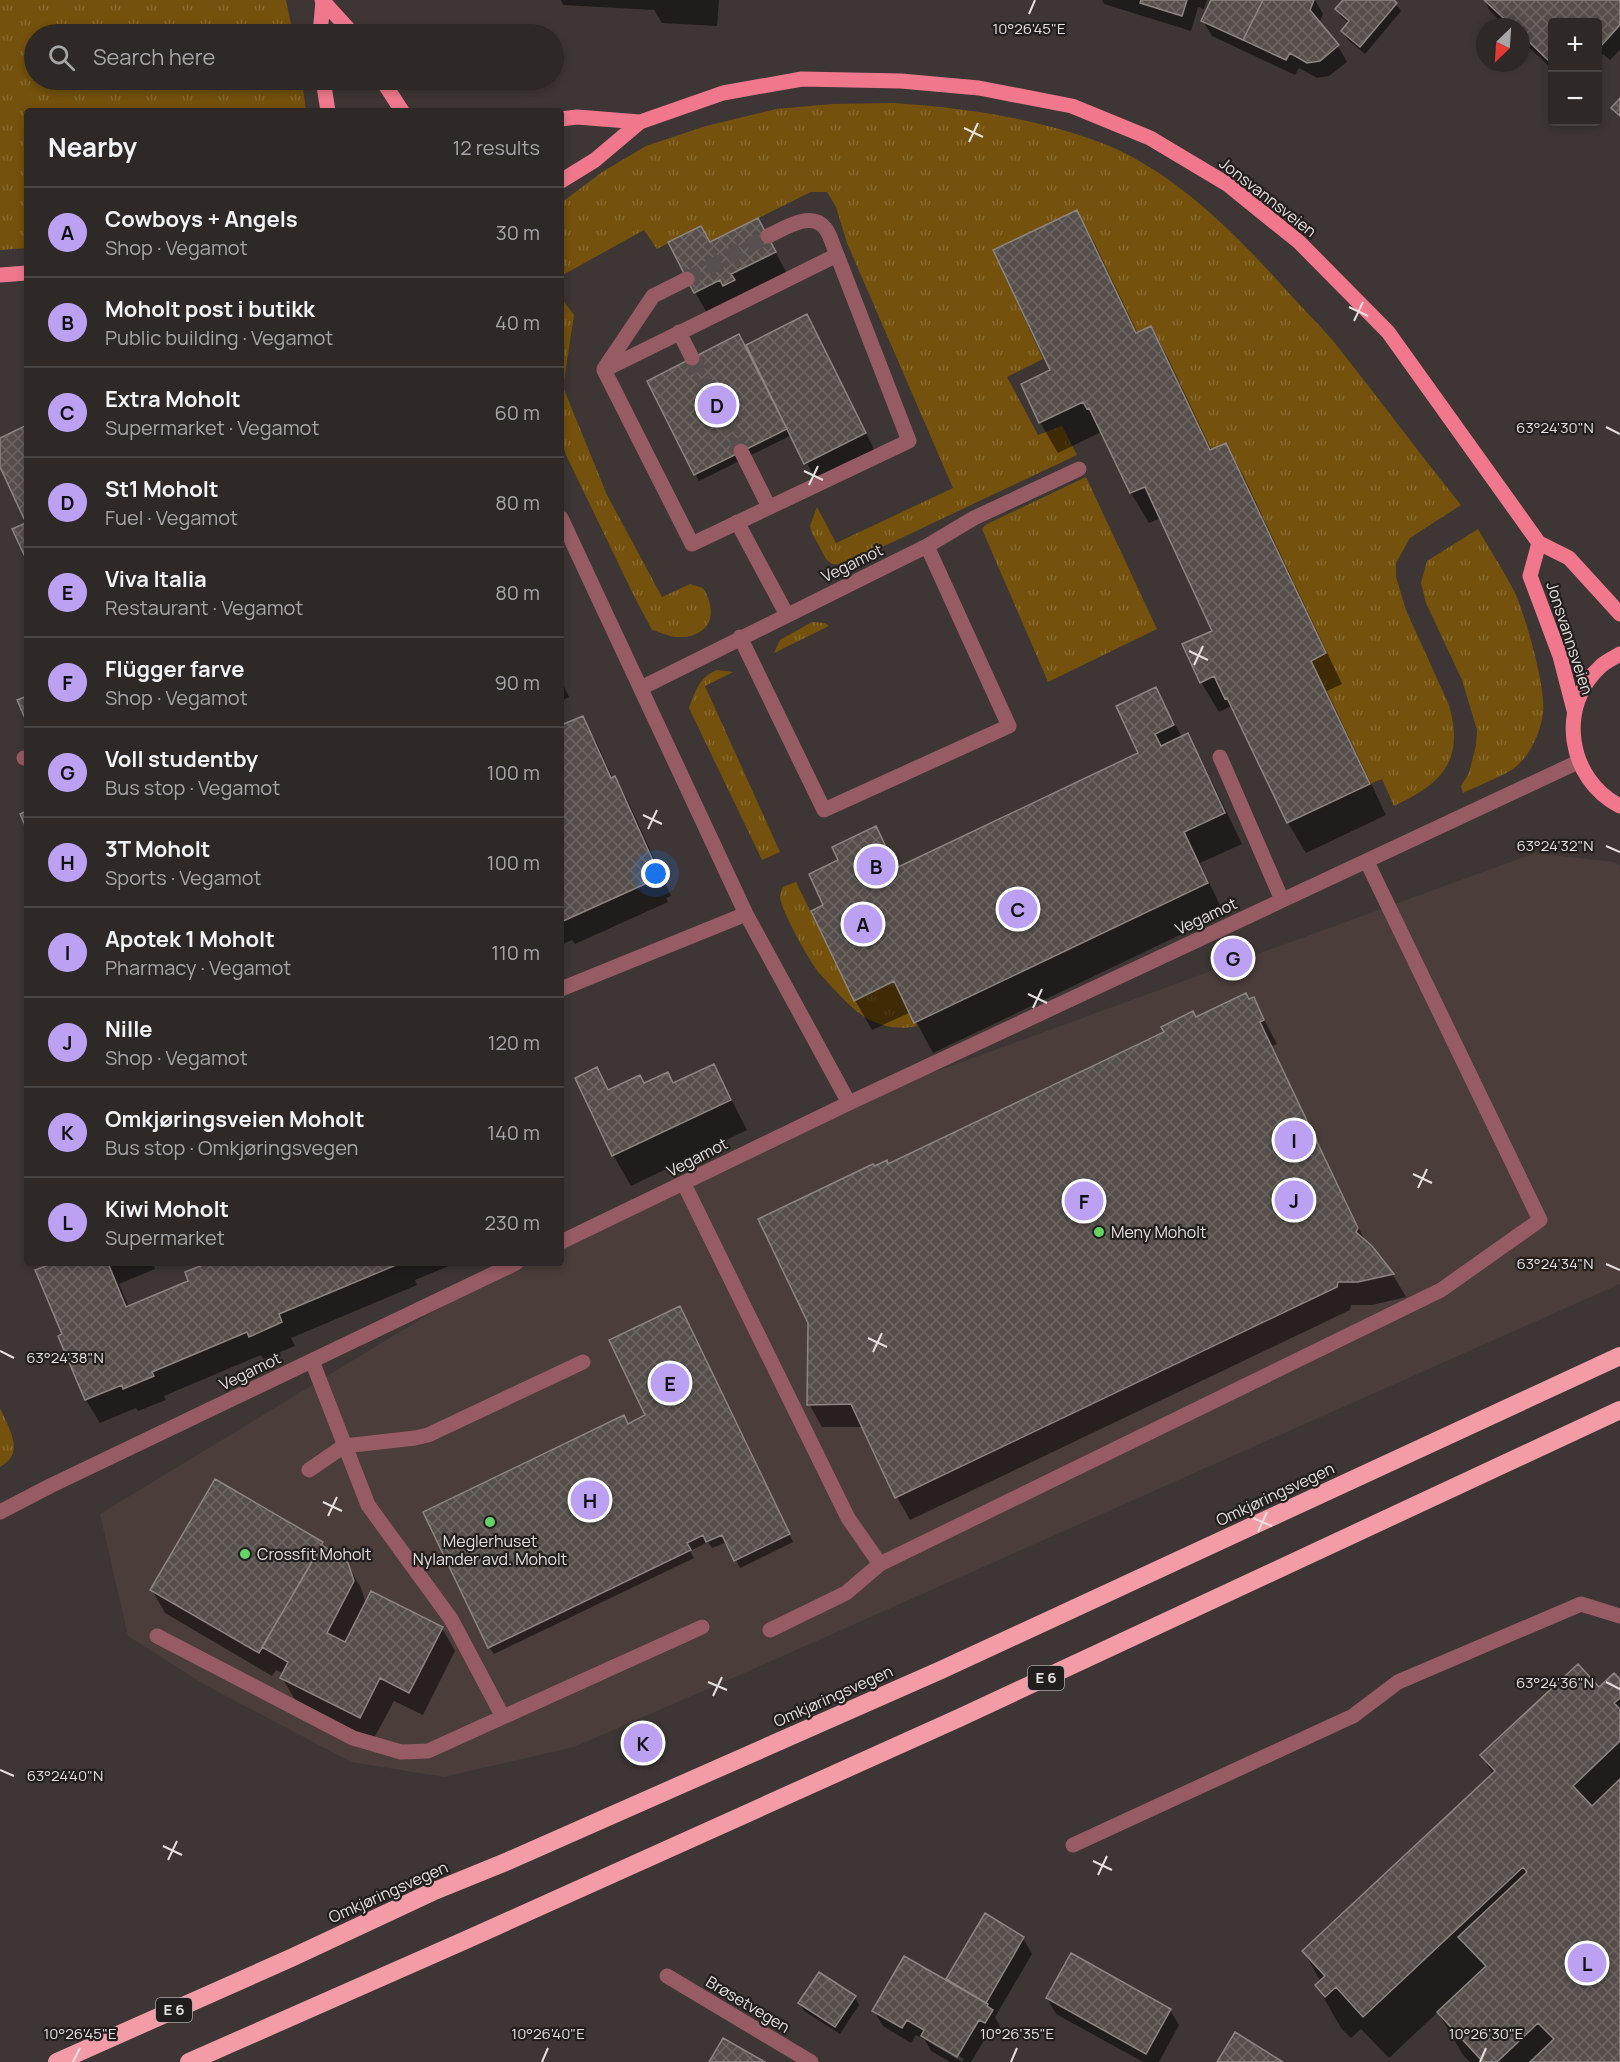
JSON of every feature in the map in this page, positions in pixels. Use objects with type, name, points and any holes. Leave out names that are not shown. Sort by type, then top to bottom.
[{"type":"highway","name":"Omkjøringsvegen","points":[[57,2062],[291,1958],[432,1892],[508,1861],[941,1670],[1620,1356]]},
{"type":"highway","name":"E 6","points":[[189,2062],[970,1713],[1620,1410]]},
{"type":"main road","points":[[321,24],[323,1]]},
{"type":"main road","points":[[323,1],[344,24]]},
{"type":"main road","name":"Jonsvannsveien","points":[[564,179],[595,160],[640,122],[723,93],[801,79],[901,81],[980,88],[1072,106],[1150,138],[1227,184],[1299,242],[1388,332],[1539,543],[1569,558],[1620,614]]},
{"type":"main road","points":[[325,90],[328,108]]},
{"type":"main road","points":[[388,90],[400,108]]},
{"type":"main road","name":"Jonsvannsveien","points":[[564,119],[577,117],[640,122]]},
{"type":"main road","points":[[0,275],[24,273]]},
{"type":"main road","name":"Jonsvannsveien","points":[[1539,543],[1530,576],[1560,656],[1574,710]]},
{"type":"main road","points":[[1620,654],[1600,666],[1584,686],[1574,710],[1572,736],[1578,762],[1591,784],[1610,801],[1620,806]]},
{"type":"street","points":[[604,370],[692,544],[909,441],[827,229],[819,222],[805,220],[768,237]]},
{"type":"street","points":[[604,370],[837,255]]},
{"type":"street","points":[[604,370],[653,296],[687,279]]},
{"type":"street","points":[[679,332],[692,358]]},
{"type":"street","points":[[741,452],[769,507]]},
{"type":"street","name":"Vegamot","points":[[640,688],[927,546],[974,518],[1079,469]]},
{"type":"street","points":[[737,522],[786,615]]},
{"type":"street","points":[[564,524],[746,914],[849,1103]]},
{"type":"street","points":[[740,637],[824,810],[1009,726],[927,546]]},
{"type":"street","points":[[1220,757],[1282,900]]},
{"type":"street","name":"Vegamot","points":[[564,1241],[849,1103],[1578,762]]},
{"type":"street","points":[[770,1630],[846,1593],[880,1564],[1441,1290],[1540,1220],[1367,862]]},
{"type":"street","points":[[564,988],[746,914]]},
{"type":"street","points":[[684,1184],[848,1518],[880,1564]]},
{"type":"street","name":"Vegamot","points":[[0,1512],[510,1266]]},
{"type":"street","points":[[312,1361],[368,1505],[451,1619],[503,1718]]},
{"type":"street","points":[[309,1470],[344,1446],[415,1438],[428,1434],[583,1362]]},
{"type":"street","points":[[1073,1845],[1353,1716],[1398,1682],[1581,1604],[1620,1616]]},
{"type":"street","points":[[158,1636],[353,1738],[393,1750],[416,1753],[428,1751],[503,1718],[702,1627]]},
{"type":"street","name":"Brøsetvegen","points":[[667,1976],[811,2062]]},
{"type":"shaded area","points":[[1535,853],[1614,862],[1620,866],[1620,1284],[574,1747],[444,1777],[351,1762],[205,1685],[128,1636],[100,1514],[500,1271],[510,1266],[564,1266],[564,1241],[849,1103]]},
{"type":"green space","points":[[0,0],[286,0],[291,24],[24,24],[24,90],[303,90],[306,108],[24,108],[24,248],[0,250]]},
{"type":"green space","points":[[894,103],[998,115],[1074,133],[1126,154],[1152,168],[1177,186],[1224,225],[1326,332],[1461,505],[1410,538],[1396,563],[1396,577],[1406,610],[1449,705],[1453,724],[1454,741],[1451,755],[1446,768],[1437,779],[1411,798],[1394,806],[1382,779],[1370,784],[1311,661],[1326,653],[1227,443],[1210,450],[1152,326],[1136,333],[1077,210],[993,250],[1043,359],[1007,377],[1038,435],[1062,426],[1077,455],[844,565],[832,564],[826,559],[812,533],[810,526],[817,507],[836,543],[953,488],[847,243],[836,207],[827,192],[811,192],[710,242],[701,226],[657,249],[644,230],[564,274],[564,201],[602,172],[646,146],[706,126],[776,109],[832,104]]},
{"type":"green space","points":[[564,302],[574,315],[564,380]]},
{"type":"green space","points":[[564,389],[607,495],[662,597],[690,584],[703,588],[711,607],[711,616],[703,629],[687,637],[669,636],[652,630],[566,455]]},
{"type":"green space","points":[[1086,477],[1157,629],[1048,682],[982,529],[985,525]]},
{"type":"green space","points":[[1478,529],[1511,585],[1519,604],[1538,670],[1543,713],[1533,744],[1519,764],[1502,775],[1463,793],[1461,786],[1469,773],[1477,730],[1462,680],[1426,603],[1421,583],[1427,561]]},
{"type":"green space","points":[[812,622],[825,623],[829,626],[774,653],[780,640]]},
{"type":"green space","points":[[717,670],[733,672],[705,686],[780,852],[762,860],[689,708],[702,680]]},
{"type":"green space","points":[[796,882],[854,1000],[894,981],[917,1026],[892,1027],[868,1019],[849,1005],[820,974],[797,936],[781,903],[780,895],[783,887]]},
{"type":"green space","points":[[0,1408],[11,1432],[14,1448],[8,1461],[0,1467]]},
{"type":"building","points":[[1141,0],[1187,0],[1182,16],[1140,3]]},
{"type":"building","points":[[1211,0],[1263,0],[1243,40],[1201,21]]},
{"type":"building","points":[[1263,0],[1314,0],[1310,10],[1339,45],[1320,61],[1307,63],[1290,53],[1286,60],[1243,40]]},
{"type":"building","points":[[1343,0],[1394,0],[1397,3],[1360,47],[1341,31],[1349,21],[1335,9]]},
{"type":"building","points":[[1484,0],[1620,0],[1620,25],[1602,45],[1602,18],[1548,18],[1548,60],[1530,43],[1530,18],[1503,18]]},
{"type":"building","points":[[1620,98],[1620,116],[1611,108]]},
{"type":"building","points":[[1077,210],[1136,333],[1151,326],[1210,450],[1226,443],[1326,653],[1311,661],[1370,784],[1287,823],[1227,698],[1225,699],[1214,676],[1200,683],[1182,644],[1212,631],[1145,487],[1130,493],[1089,408],[1087,409],[1083,402],[1039,423],[1021,384],[1050,370],[993,250]]},
{"type":"building","points":[[758,218],[776,252],[731,274],[735,280],[723,286],[720,280],[694,293],[668,242],[701,226],[710,242]]},
{"type":"building","points":[[807,314],[866,433],[804,464],[746,345]]},
{"type":"building","points":[[739,334],[787,429],[694,475],[647,381]]},
{"type":"building","points":[[24,426],[24,519],[0,467],[0,438]]},
{"type":"building","points":[[24,524],[24,555],[12,529]]},
{"type":"building","points":[[1156,687],[1174,725],[1155,734],[1161,746],[1188,733],[1225,813],[1184,832],[1208,883],[914,1023],[894,981],[854,1001],[811,911],[823,905],[809,874],[838,860],[832,847],[876,826],[896,868],[1138,753],[1116,706]]},
{"type":"building","points":[[24,697],[24,716],[17,700]]},
{"type":"building","points":[[583,716],[611,778],[615,776],[658,872],[654,874],[656,879],[564,921],[564,724]]},
{"type":"building","points":[[1246,993],[1249,999],[1254,997],[1264,1020],[1260,1022],[1358,1228],[1356,1232],[1372,1246],[1394,1274],[1358,1282],[1338,1282],[1337,1287],[895,1498],[851,1404],[807,1405],[808,1323],[758,1219],[873,1164],[875,1166],[887,1160],[888,1164],[1164,1032],[1161,1027],[1193,1011],[1196,1017]]},
{"type":"building","points":[[714,1064],[731,1100],[612,1156],[575,1078],[597,1067],[608,1090],[640,1075],[644,1083],[668,1072],[673,1083]]},
{"type":"building","points":[[46,1266],[109,1266],[126,1307],[188,1281],[185,1272],[200,1266],[394,1266],[279,1314],[282,1322],[249,1337],[247,1332],[152,1372],[154,1376],[123,1389],[122,1385],[85,1400],[58,1336],[62,1334],[35,1270]]},
{"type":"building","points":[[680,1306],[790,1534],[734,1561],[722,1535],[706,1542],[703,1535],[687,1543],[691,1550],[488,1648],[423,1512],[624,1415],[628,1424],[645,1415],[609,1340]]},
{"type":"building","points":[[215,1479],[323,1542],[259,1653],[150,1590]]},
{"type":"building","points":[[322,1545],[348,1563],[354,1581],[327,1633],[345,1642],[371,1591],[443,1627],[409,1693],[380,1678],[360,1718],[280,1678],[288,1662],[262,1647]]},
{"type":"building","points":[[1578,1664],[1599,1687],[1614,1673],[1620,1679],[1620,1698],[1614,1703],[1620,1709],[1620,1741],[1573,1786],[1592,1806],[1620,1779],[1620,2062],[1530,2062],[1554,2039],[1538,2023],[1497,2062],[1483,2062],[1437,2012],[1486,1966],[1458,1937],[1527,1872],[1523,1867],[1363,2017],[1336,1987],[1325,1997],[1315,1985],[1325,1976],[1302,1951],[1495,1771],[1480,1755]]},
{"type":"building","points":[[985,1913],[1024,1937],[986,2003],[946,1979]]},
{"type":"building","points":[[1071,1953],[1171,2009],[1146,2054],[1046,1998]]},
{"type":"building","points":[[904,1956],[988,2004],[987,2006],[993,2010],[985,2023],[979,2020],[957,2057],[921,2036],[924,2030],[907,2020],[902,2028],[872,2011]]},
{"type":"building","points":[[819,1972],[856,1996],[835,2027],[798,2003]]},
{"type":"building","points":[[1235,2032],[1283,2062],[1217,2062]]},
{"type":"building","points":[[723,2038],[765,2062],[709,2062]]},
{"type":"tunnel","points":[[687,279],[768,236]]},
{"type":"tunnel","points":[[692,358],[741,451]]},
{"type":"place","name":"St1 Moholt","points":[[717,405]]},
{"type":"place","name":"Moholt post i butikk","points":[[876,866]]},
{"type":"place","name":"Extra Moholt","points":[[1018,909]]},
{"type":"place","name":"Cowboys + Angels","points":[[863,924]]},
{"type":"place","name":"Voll studentby","points":[[1233,958]]},
{"type":"place","name":"Apotek 1 Moholt","points":[[1294,1140]]},
{"type":"place","name":"Nille","points":[[1294,1200]]},
{"type":"place","name":"Flügger farve","points":[[1084,1201]]},
{"type":"place","name":"Meny Moholt","points":[[1099,1232]]},
{"type":"place","name":"Viva Italia","points":[[670,1383]]},
{"type":"place","name":"3T Moholt","points":[[590,1500]]},
{"type":"place","name":"Meglerhuset Nylander avd. Moholt","points":[[490,1522]]},
{"type":"place","name":"Crossfit Moholt","points":[[245,1554]]},
{"type":"place","name":"Omkjøringsveien Moholt","points":[[643,1743]]},
{"type":"place","name":"Kiwi Moholt","points":[[1587,1963]]}]
